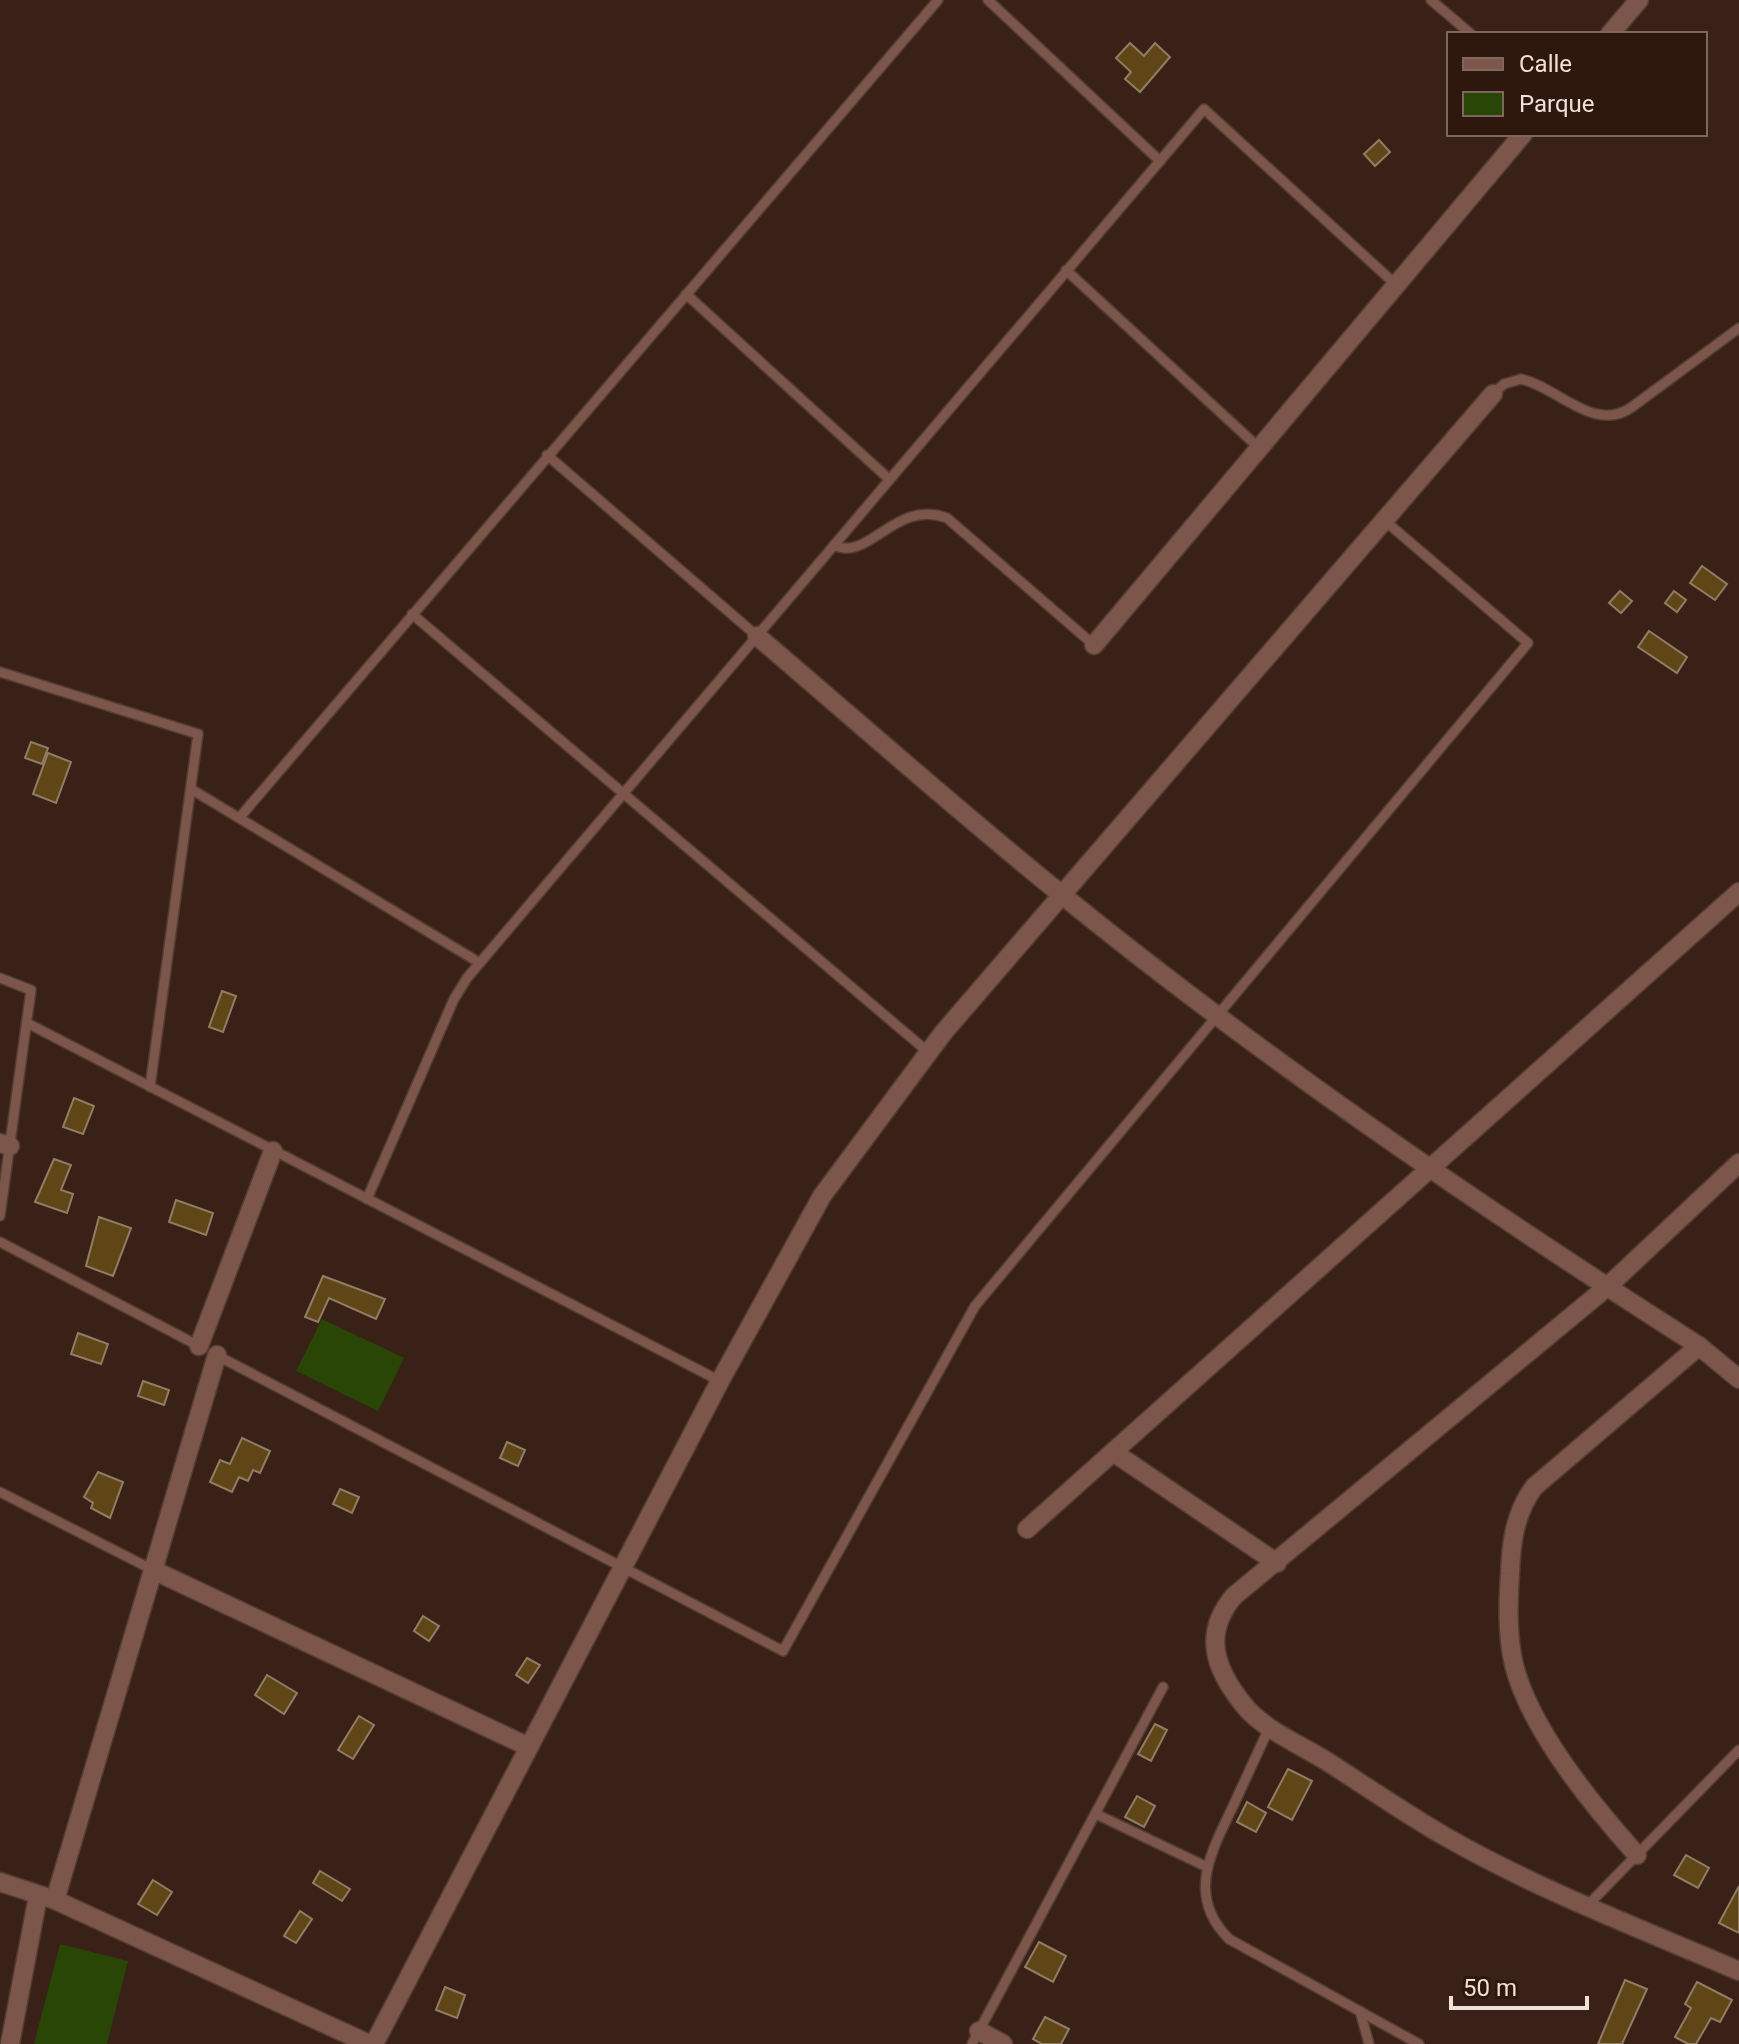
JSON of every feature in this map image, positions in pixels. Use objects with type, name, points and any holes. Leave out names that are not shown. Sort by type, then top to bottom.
[{"type":"street","points":[[1612,32],[1639,0]]},
{"type":"street","points":[[1094,645],[1394,283],[1521,136]]},
{"type":"street","points":[[0,1882],[47,1898],[371,2044],[720,1381],[822,1196],[928,1052],[1493,394]]},
{"type":"street","points":[[757,636],[1062,895],[1217,1016],[1430,1172],[1699,1346],[1739,1379]]},
{"type":"street","points":[[1027,1529],[1430,1172],[1739,892]]},
{"type":"street","points":[[199,1346],[273,1151]]},
{"type":"street","points":[[1739,1163],[1607,1287],[1234,1596],[1221,1611],[1213,1647],[1216,1662],[1244,1707],[1447,1838],[1587,1906],[1739,1971]]},
{"type":"street","points":[[1637,1855],[1574,1778],[1532,1707],[1514,1667],[1508,1619],[1511,1547],[1520,1506],[1534,1487],[1699,1346]]},
{"type":"street","points":[[10,2044],[47,1898],[153,1570],[217,1355]]},
{"type":"street","points":[[1113,1452],[1277,1563]]},
{"type":"street","points":[[153,1570],[529,1747]]},
{"type":"street","points":[[975,2037],[1003,2044]]},
{"type":"lane","points":[[240,817],[938,0]]},
{"type":"lane","points":[[988,0],[1160,161]]},
{"type":"lane","points":[[1431,0],[1469,32]]},
{"type":"lane","points":[[367,1199],[454,999],[480,963],[1204,109],[1394,283]]},
{"type":"lane","points":[[1066,270],[1258,447]]},
{"type":"lane","points":[[686,294],[889,479]]},
{"type":"lane","points":[[1493,394],[1504,384],[1521,379],[1592,413],[1615,416],[1632,407],[1739,328]]},
{"type":"lane","points":[[547,455],[757,636]]},
{"type":"lane","points":[[834,545],[842,549],[856,547],[907,516],[937,514],[947,518],[1094,645]]},
{"type":"lane","points":[[0,1242],[783,1651],[975,1306],[1528,643],[1384,520]]},
{"type":"lane","points":[[412,614],[928,1052]]},
{"type":"lane","points":[[0,672],[198,734],[150,1087]]},
{"type":"lane","points":[[191,789],[480,963]]},
{"type":"lane","points":[[0,978],[31,990],[5,1144],[0,1216]]},
{"type":"lane","points":[[27,1023],[720,1381]]},
{"type":"lane","points":[[0,1492],[153,1570]]},
{"type":"lane","points":[[975,2037],[1163,1687]]},
{"type":"lane","points":[[1270,1726],[1207,1867],[1205,1892],[1211,1917],[1229,1939],[1419,2044]]},
{"type":"lane","points":[[1587,1906],[1739,1750]]},
{"type":"lane","points":[[1096,1814],[1207,1867]]},
{"type":"lane","points":[[1360,2011],[1369,2044]]},
{"type":"green space","points":[[322,1319],[404,1358],[378,1411],[296,1371]]},
{"type":"green space","points":[[60,1944],[128,1961],[107,2044],[34,2044]]},
{"type":"building","points":[[1130,43],[1144,56],[1155,43],[1170,57],[1140,92],[1125,79],[1131,72],[1116,58]]},
{"type":"building","points":[[1379,140],[1390,152],[1375,166],[1364,154]]},
{"type":"building","points":[[1702,566],[1727,584],[1715,600],[1690,583]]},
{"type":"building","points":[[1620,591],[1632,601],[1621,613],[1609,603]]},
{"type":"building","points":[[1674,591],[1686,600],[1677,612],[1665,603]]},
{"type":"building","points":[[1649,631],[1687,657],[1677,673],[1638,647]]},
{"type":"building","points":[[31,742],[48,748],[42,764],[25,758]]},
{"type":"building","points":[[48,753],[71,762],[56,803],[33,794]]},
{"type":"building","points":[[222,991],[236,996],[223,1032],[209,1027]]},
{"type":"building","points":[[74,1098],[94,1106],[83,1134],[63,1127]]},
{"type":"building","points":[[54,1159],[71,1165],[61,1190],[73,1194],[67,1213],[35,1202]]},
{"type":"building","points":[[176,1200],[213,1213],[206,1235],[169,1222]]},
{"type":"building","points":[[99,1217],[131,1228],[113,1276],[86,1266]]},
{"type":"building","points":[[323,1276],[385,1299],[376,1319],[329,1298],[318,1322],[305,1317]]},
{"type":"building","points":[[78,1333],[108,1344],[101,1364],[71,1354]]},
{"type":"building","points":[[143,1381],[169,1390],[164,1405],[138,1396]]},
{"type":"building","points":[[242,1438],[270,1451],[260,1473],[253,1470],[248,1481],[239,1477],[232,1492],[210,1482],[220,1460],[230,1464]]},
{"type":"building","points":[[507,1442],[525,1450],[518,1466],[500,1458]]},
{"type":"building","points":[[98,1472],[123,1482],[110,1518],[91,1508],[93,1503],[84,1497]]},
{"type":"building","points":[[340,1489],[359,1497],[352,1513],[333,1504]]},
{"type":"building","points":[[423,1616],[439,1626],[429,1641],[414,1631]]},
{"type":"building","points":[[527,1658],[540,1665],[528,1683],[516,1675]]},
{"type":"building","points":[[267,1675],[297,1693],[284,1714],[255,1695]]},
{"type":"building","points":[[359,1716],[374,1725],[353,1759],[338,1750]]},
{"type":"building","points":[[1155,1724],[1167,1730],[1151,1761],[1138,1754]]},
{"type":"building","points":[[1288,1769],[1312,1781],[1292,1820],[1268,1807]]},
{"type":"building","points":[[1137,1796],[1155,1806],[1144,1827],[1125,1817]]},
{"type":"building","points":[[1247,1802],[1266,1813],[1256,1832],[1237,1822]]},
{"type":"building","points":[[1686,1855],[1709,1868],[1698,1888],[1674,1875]]},
{"type":"building","points":[[320,1871],[350,1889],[342,1901],[313,1883]]},
{"type":"building","points":[[153,1880],[172,1892],[157,1915],[138,1904]]},
{"type":"building","points":[[1739,1886],[1739,1933],[1719,1923]]},
{"type":"building","points":[[300,1911],[312,1919],[296,1943],[284,1936]]},
{"type":"building","points":[[1039,1942],[1066,1956],[1053,1982],[1025,1967]]},
{"type":"building","points":[[1625,1980],[1647,1989],[1622,2044],[1598,2044]]},
{"type":"building","points":[[1697,1982],[1732,2000],[1720,2022],[1711,2018],[1696,2044],[1688,2044],[1675,2037],[1691,2008],[1685,2004]]},
{"type":"building","points":[[445,1987],[465,1995],[457,2018],[436,2010]]},
{"type":"building","points":[[1045,2017],[1069,2029],[1061,2044],[1042,2044],[1033,2039]]}]
